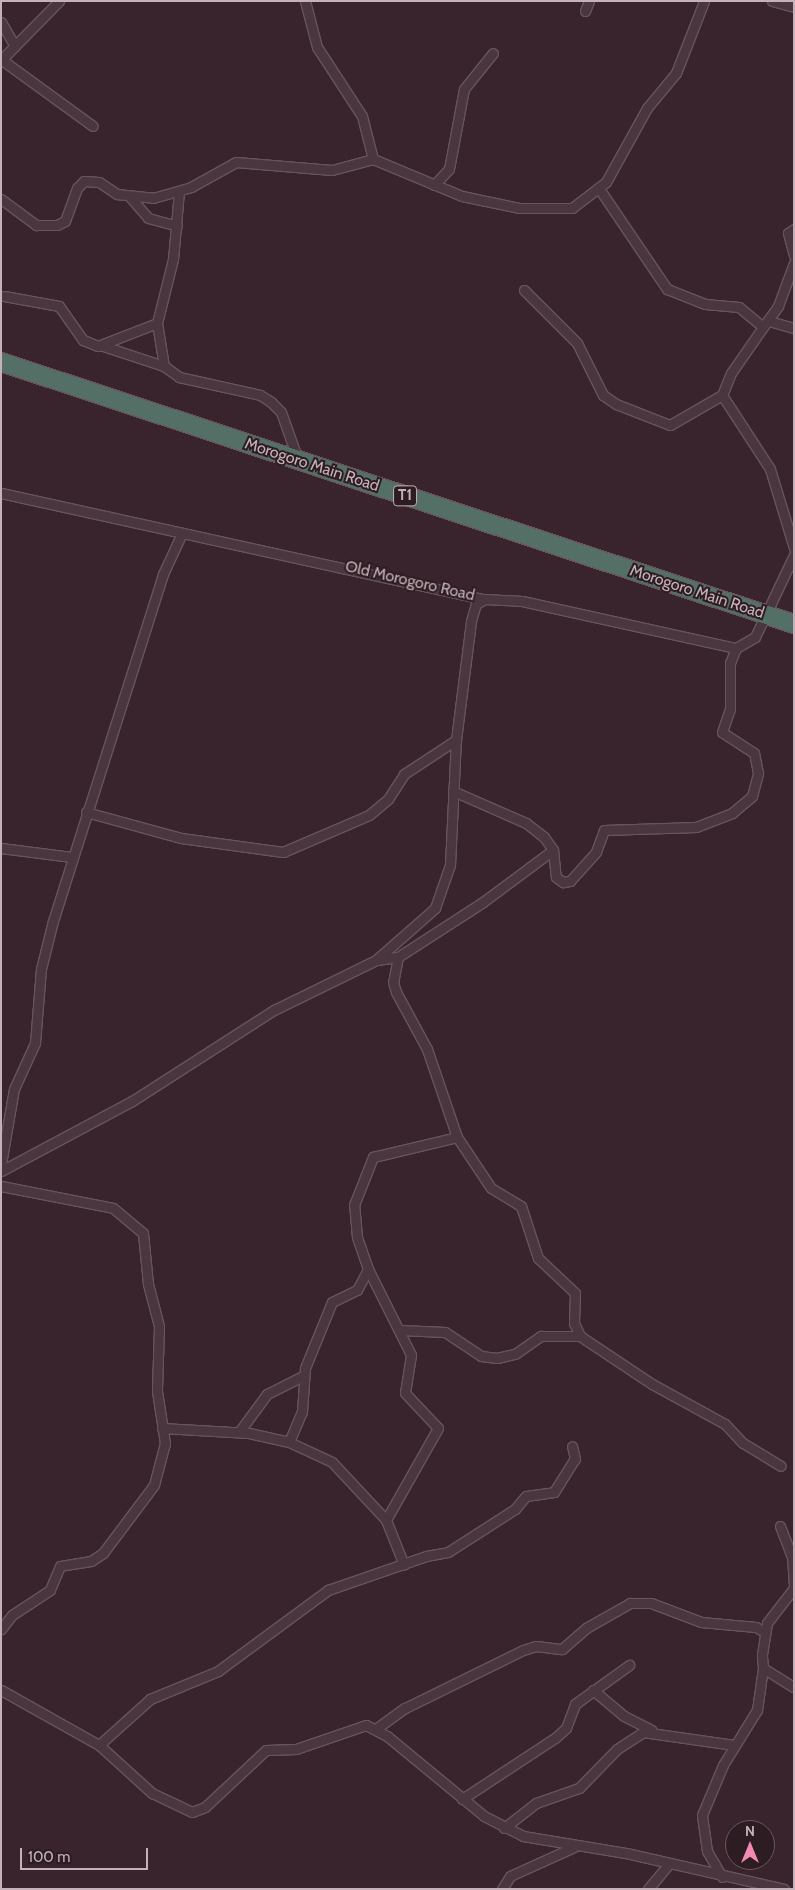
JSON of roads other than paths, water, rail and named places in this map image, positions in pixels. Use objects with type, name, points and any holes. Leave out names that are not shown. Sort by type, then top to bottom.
[{"type":"highway","name":"Morogoro Main Road","points":[[1,362],[794,624]]},
{"type":"street","points":[[59,1],[2,60],[93,126]]},
{"type":"street","points":[[305,1],[317,47],[362,116],[373,159]]},
{"type":"street","points":[[585,11],[589,1]]},
{"type":"street","points":[[130,197],[180,191],[236,162],[332,170],[373,159],[462,196],[543,210],[572,208],[600,190],[641,117],[676,73],[704,1]]},
{"type":"street","points":[[772,1],[794,7]]},
{"type":"street","points":[[1,22],[15,46]]},
{"type":"street","points":[[434,185],[450,169],[464,89],[493,53]]},
{"type":"street","points":[[1,199],[36,225],[65,221],[77,188],[84,181],[99,182],[130,197],[148,218],[177,226]]},
{"type":"street","points":[[600,190],[667,289],[706,304],[739,306],[766,324],[794,328]]},
{"type":"street","points":[[164,366],[157,323],[177,226],[180,191]]},
{"type":"street","points":[[794,229],[788,233],[794,256]]},
{"type":"street","points":[[524,290],[577,344],[603,395],[616,404],[670,425],[722,395],[731,373],[766,324],[794,263]]},
{"type":"street","points":[[4,296],[59,306],[82,340],[164,366],[179,376],[260,395],[281,412],[298,460]]},
{"type":"street","points":[[103,346],[157,323]]},
{"type":"street","points":[[722,395],[770,469],[794,548]]},
{"type":"street","name":"Old Morogoro Road","points":[[1,493],[485,599],[522,600],[736,648]]},
{"type":"street","points":[[1,1164],[14,1089],[35,1043],[41,969],[71,858],[164,574],[182,533]]},
{"type":"street","points":[[453,791],[526,823],[553,850],[556,876],[566,882],[596,852],[604,830],[704,825],[732,813],[752,796],[758,773],[754,753],[722,732],[730,709],[730,663],[736,648],[755,637],[768,615],[794,555]]},
{"type":"street","points":[[1,1171],[132,1101],[274,1010],[376,960],[421,923],[441,898],[450,865],[456,740],[470,621],[476,604],[485,599]]},
{"type":"street","points":[[86,812],[181,838],[283,852],[369,815],[388,799],[404,774],[456,740]]},
{"type":"street","points":[[1,848],[71,858]]},
{"type":"street","points":[[376,960],[398,957],[483,902],[553,850]]},
{"type":"street","points":[[398,957],[393,982],[396,992],[427,1049],[457,1136],[491,1188],[521,1206],[538,1258],[575,1293],[574,1323],[580,1336],[652,1384],[725,1424],[743,1443],[781,1466]]},
{"type":"street","points":[[386,1520],[438,1428],[405,1393],[412,1361],[400,1330],[368,1270],[357,1237],[354,1205],[373,1156],[457,1136]]},
{"type":"street","points":[[1,1186],[113,1208],[144,1233],[148,1284],[159,1326],[157,1391],[165,1443],[154,1486],[102,1553],[91,1561],[60,1566],[50,1590],[12,1615],[1,1629]]},
{"type":"street","points":[[289,1442],[302,1412],[303,1376],[332,1302],[357,1290],[368,1270]]},
{"type":"street","points":[[400,1330],[444,1332],[480,1356],[497,1358],[515,1354],[541,1336],[580,1336]]},
{"type":"street","points":[[239,1432],[267,1394],[303,1376]]},
{"type":"street","points":[[162,1428],[239,1432],[289,1442],[332,1462],[386,1520],[404,1565]]},
{"type":"street","points":[[99,1745],[150,1699],[218,1671],[328,1590],[456,1549],[515,1509],[526,1496],[554,1492],[575,1459],[572,1446]]},
{"type":"street","points":[[722,1877],[707,1851],[700,1823],[712,1785],[734,1744],[757,1710],[763,1668],[764,1632],[776,1606],[794,1586],[792,1557],[780,1526]]},
{"type":"street","points":[[377,1728],[405,1708],[523,1650],[536,1646],[562,1648],[593,1624],[630,1604],[651,1603],[701,1622],[756,1626],[764,1632]]},
{"type":"street","points":[[462,1799],[555,1738],[566,1728],[575,1704],[629,1665]]},
{"type":"street","points":[[763,1668],[794,1687]]},
{"type":"street","points":[[1,1690],[99,1745],[152,1793],[199,1812],[266,1750],[296,1749],[361,1725],[377,1728],[462,1799],[504,1828],[574,1847],[626,1852],[722,1877],[784,1889]]},
{"type":"street","points":[[593,1690],[624,1716],[652,1730],[734,1744]]},
{"type":"street","points":[[504,1828],[536,1803],[579,1788],[617,1749],[652,1730]]},
{"type":"street","points":[[502,1889],[510,1876],[574,1847]]},
{"type":"street","points":[[648,1889],[669,1864]]}]
